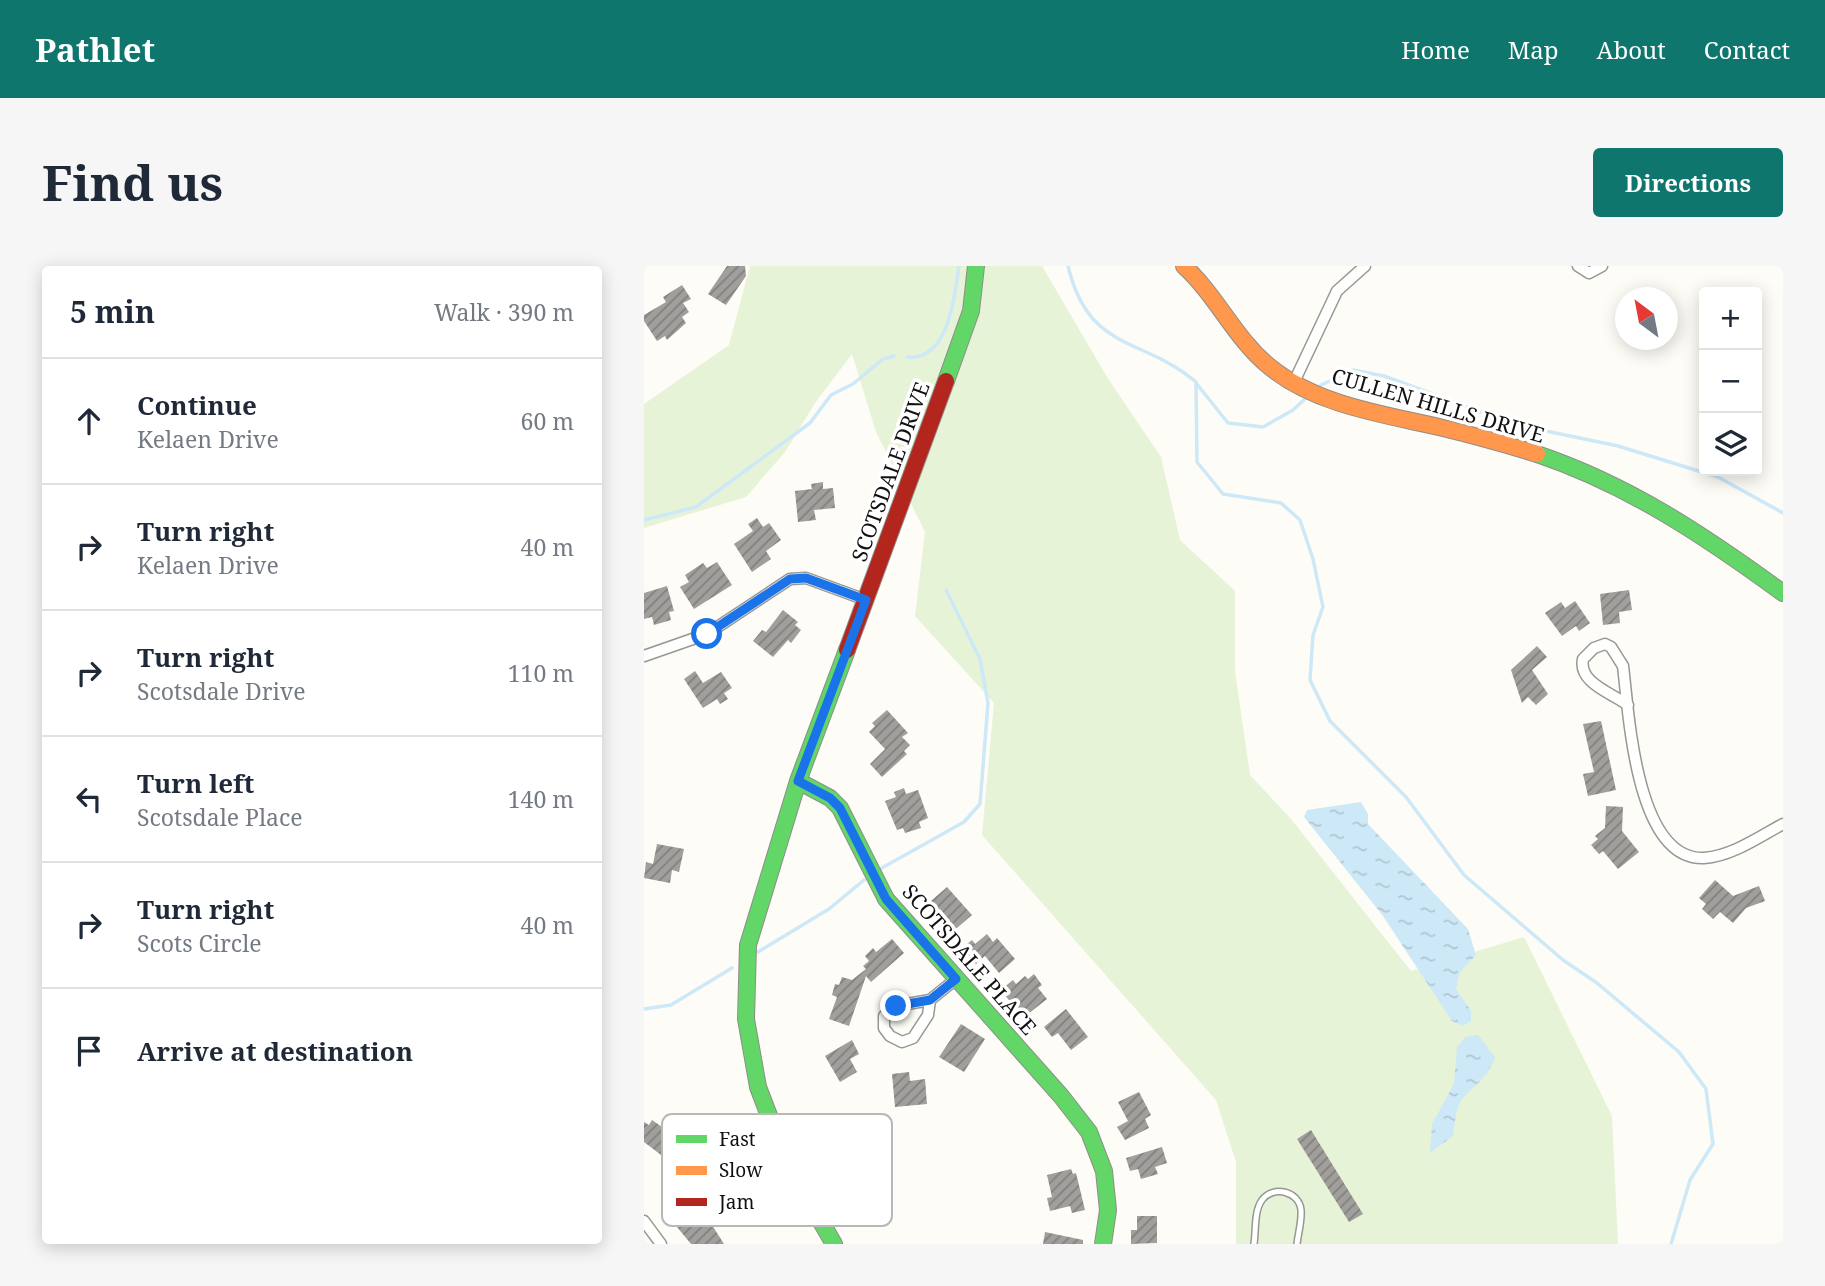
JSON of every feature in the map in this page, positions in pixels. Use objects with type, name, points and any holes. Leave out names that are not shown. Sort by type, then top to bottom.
[{"type":"street","name":"SCOTSDALE DRIVE","points":[[768,1114],[758,1087],[746,1020],[748,945],[798,781],[963,335],[971,311],[976,266]]},
{"type":"street","points":[[1294,383],[1337,291],[1365,266]]},
{"type":"street","points":[[1578,266],[1590,272],[1602,266]]},
{"type":"street","name":"CULLEN HILLS DRIVE","points":[[1190,268],[1243,342],[1272,370],[1294,383],[1346,404],[1484,438],[1603,478],[1657,507],[1783,593]]},
{"type":"street","points":[[644,656],[707,634],[790,579],[806,578],[866,600]]},
{"type":"street","points":[[1628,705],[1589,681],[1583,673],[1583,659],[1594,648],[1605,644],[1617,655],[1623,666],[1644,799],[1658,831],[1668,844],[1689,857],[1706,858],[1726,853],[1783,824]]},
{"type":"street","name":"SCOTSDALE PLACE","points":[[798,781],[830,798],[840,808],[886,899],[1061,1096],[1090,1135],[1104,1171],[1108,1210],[1103,1244]]},
{"type":"street","points":[[930,1000],[925,1021],[914,1038],[902,1042],[890,1036],[884,1028],[884,1016],[896,1006],[930,1000],[956,979]]},
{"type":"street","points":[[644,1222],[661,1244]]},
{"type":"street","name":"SCOTSDALE DRIVE","points":[[824,1226],[834,1244]]},
{"type":"lane","points":[[1254,1244],[1257,1210],[1263,1198],[1273,1192],[1284,1192],[1298,1201],[1301,1210],[1297,1244]]},
{"type":"green space","points":[[750,266],[1042,266],[1107,377],[1161,457],[1180,540],[1235,591],[1235,671],[1250,775],[1291,819],[1411,971],[1524,937],[1612,1116],[1618,1244],[1236,1244],[1236,1162],[1216,1100],[982,835],[994,703],[915,616],[925,532],[876,432],[852,354],[815,403],[785,452],[746,497],[644,528],[644,404],[729,345]]},
{"type":"water","points":[[1361,802],[1368,814],[1368,824],[1468,929],[1476,955],[1460,972],[1456,989],[1471,1011],[1471,1021],[1463,1026],[1452,1021],[1383,916],[1304,817],[1307,810]]},
{"type":"water","points":[[1478,1035],[1495,1057],[1482,1079],[1461,1101],[1453,1136],[1430,1153],[1432,1124],[1454,1084],[1457,1047],[1465,1037]]},
{"type":"building","points":[[727,266],[745,266],[746,276],[726,305],[708,294]]},
{"type":"building","points":[[682,285],[691,299],[683,303],[689,312],[682,317],[686,323],[667,340],[665,336],[657,341],[644,321],[644,315],[666,302],[663,297]]},
{"type":"building","points":[[823,482],[823,489],[833,488],[835,508],[814,510],[816,520],[798,522],[795,491],[812,489],[811,484]]},
{"type":"building","points":[[757,518],[763,527],[769,523],[781,540],[766,551],[771,559],[752,572],[734,544],[753,531],[748,524]]},
{"type":"building","points":[[717,562],[732,585],[694,609],[680,587],[689,582],[685,575],[703,563],[707,568]]},
{"type":"building","points":[[667,586],[674,611],[669,612],[671,620],[654,625],[652,617],[644,619],[644,593]]},
{"type":"building","points":[[1629,590],[1632,610],[1619,612],[1620,623],[1603,625],[1600,594]]},
{"type":"building","points":[[1575,601],[1590,623],[1579,631],[1576,626],[1562,636],[1545,613],[1561,602],[1565,608]]},
{"type":"building","points":[[783,610],[798,622],[795,625],[801,630],[791,643],[788,640],[773,657],[753,641],[762,630],[766,632]]},
{"type":"building","points":[[1537,646],[1547,657],[1532,670],[1548,694],[1536,705],[1528,697],[1522,703],[1511,670]]},
{"type":"building","points":[[695,671],[703,683],[721,672],[732,688],[724,693],[728,699],[720,704],[717,699],[703,708],[684,679]]},
{"type":"building","points":[[887,710],[908,733],[902,737],[910,745],[904,751],[907,754],[882,777],[870,764],[885,749],[869,732],[875,726],[872,723]]},
{"type":"building","points":[[1601,721],[1616,790],[1588,796],[1583,774],[1594,772],[1583,724]]},
{"type":"building","points":[[904,788],[906,794],[918,790],[928,818],[919,822],[921,828],[905,833],[903,828],[897,830],[885,801],[896,797],[894,792]]},
{"type":"building","points":[[1606,806],[1623,807],[1622,831],[1639,852],[1618,869],[1603,851],[1599,854],[1591,845],[1598,839],[1595,836],[1605,828]]},
{"type":"building","points":[[657,844],[684,849],[679,872],[672,870],[670,883],[644,878],[646,862],[653,864]]},
{"type":"building","points":[[1715,880],[1733,896],[1759,886],[1765,901],[1746,908],[1733,923],[1720,912],[1713,919],[1702,909],[1706,904],[1699,898]]},
{"type":"building","points":[[947,887],[972,915],[951,933],[942,922],[946,918],[931,901]]},
{"type":"building","points":[[987,934],[993,942],[997,938],[1015,959],[999,973],[985,956],[976,964],[962,948],[972,940],[975,944]]},
{"type":"building","points":[[892,939],[904,953],[871,982],[866,976],[849,1026],[829,1019],[837,997],[832,995],[835,984],[839,985],[842,977],[852,980],[866,969],[863,966],[869,961],[865,956],[873,948],[876,952]]},
{"type":"building","points":[[1034,974],[1042,985],[1038,988],[1047,999],[1023,1018],[1001,990],[1013,980],[1016,984],[1025,976],[1028,979]]},
{"type":"building","points":[[1066,1009],[1088,1037],[1071,1050],[1058,1033],[1052,1037],[1044,1027]]},
{"type":"building","points":[[961,1024],[985,1039],[964,1072],[939,1057]]},
{"type":"building","points":[[852,1040],[859,1054],[850,1059],[857,1072],[840,1082],[825,1056]]},
{"type":"building","points":[[909,1072],[910,1081],[925,1079],[927,1104],[895,1107],[892,1074]]},
{"type":"building","points":[[1139,1092],[1151,1115],[1145,1119],[1149,1128],[1125,1140],[1117,1127],[1128,1121],[1118,1102]]},
{"type":"building","points":[[652,1120],[662,1127],[661,1155],[644,1142],[644,1122],[649,1125]]},
{"type":"building","points":[[1311,1130],[1363,1214],[1349,1222],[1297,1139]]},
{"type":"building","points":[[1162,1147],[1167,1163],[1155,1167],[1158,1174],[1141,1179],[1138,1169],[1130,1171],[1126,1158]]},
{"type":"building","points":[[1071,1169],[1073,1174],[1076,1173],[1085,1210],[1072,1213],[1070,1206],[1050,1211],[1047,1198],[1052,1197],[1047,1175]]},
{"type":"building","points":[[1137,1216],[1157,1216],[1157,1243],[1131,1244],[1131,1230],[1137,1230]]},
{"type":"building","points":[[676,1226],[713,1226],[724,1244],[691,1244]]},
{"type":"building","points":[[1045,1232],[1083,1240],[1083,1244],[1043,1244]]},
{"type":"waterway","points":[[907,357],[921,356],[932,349],[941,338],[952,308],[959,266]]},
{"type":"waterway","points":[[1068,266],[1077,294],[1089,314],[1103,329],[1176,367],[1196,382],[1197,462],[1223,494],[1281,503],[1300,520],[1313,559],[1323,607],[1313,635],[1310,680],[1330,721],[1406,797],[1464,875],[1563,960],[1597,983],[1679,1052],[1706,1089],[1713,1144],[1690,1180],[1671,1244]]},
{"type":"waterway","points":[[644,520],[696,507],[810,423],[831,395],[853,384],[883,359],[894,356]]},
{"type":"waterway","points":[[1321,385],[1353,370],[1384,376],[1489,415],[1546,431],[1618,446],[1718,477],[1783,513]]},
{"type":"waterway","points":[[1196,383],[1228,423],[1263,427],[1293,410],[1306,398]]},
{"type":"waterway","points":[[880,869],[964,822],[980,804],[988,703],[980,659],[946,590]]},
{"type":"waterway","points":[[758,952],[829,909],[864,880]]},
{"type":"waterway","points":[[644,1009],[671,1005],[732,968]]},
{"type":"traffic: fast","points":[[946,381],[971,311],[976,266]]},
{"type":"traffic: fast","points":[[1537,454],[1635,497],[1695,532],[1783,593]]},
{"type":"traffic: fast","points":[[768,1114],[758,1087],[746,1019],[748,945],[798,781],[847,650]]},
{"type":"traffic: fast","points":[[798,781],[830,798],[840,808],[886,899],[1061,1096],[1089,1132],[1104,1171],[1108,1210],[1103,1244]]},
{"type":"traffic: fast","points":[[824,1226],[834,1244]]},
{"type":"traffic: slow","points":[[1184,266],[1206,290],[1246,344],[1270,367],[1308,391],[1351,406],[1537,454]]},
{"type":"traffic: jam","points":[[847,650],[946,381]]},
{"type":"route","points":[[707,634],[754,600],[790,579],[806,578],[866,600],[798,781],[830,798],[840,808],[886,899],[956,979],[930,1000],[896,1006]]}]
